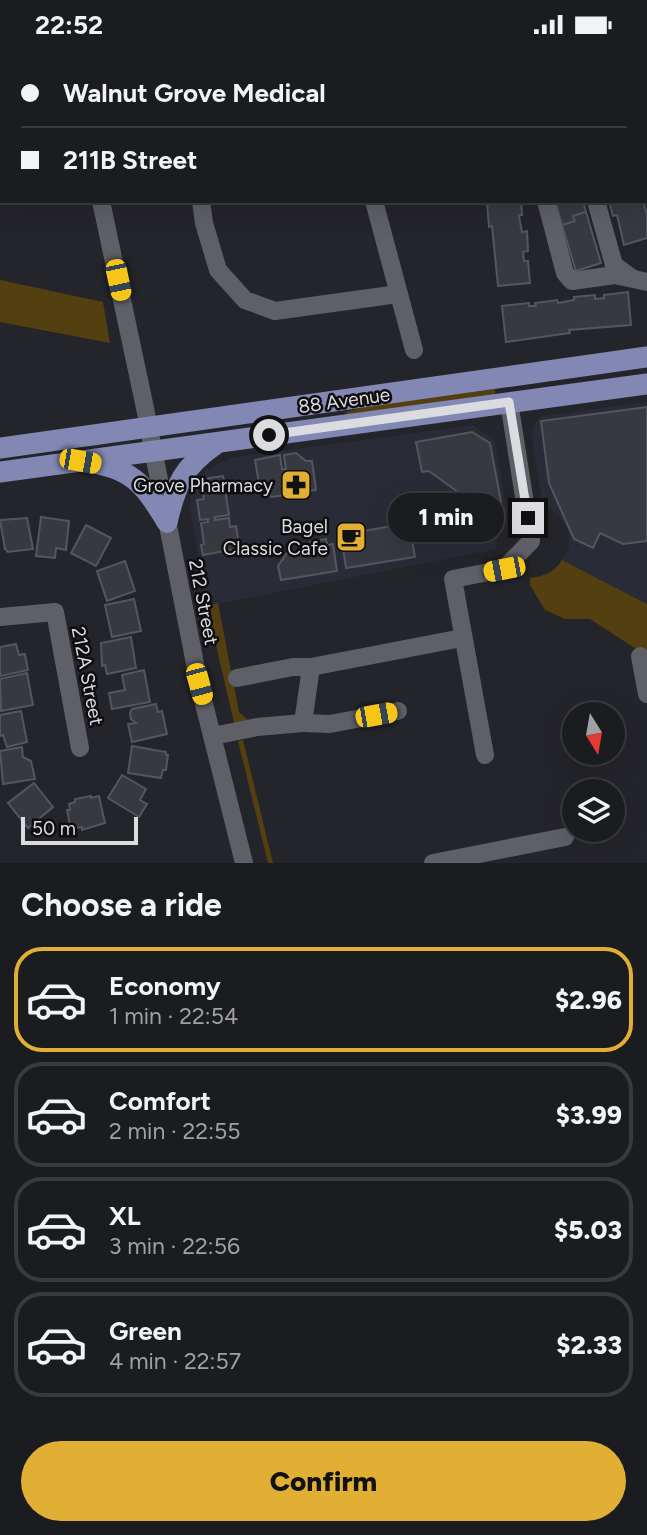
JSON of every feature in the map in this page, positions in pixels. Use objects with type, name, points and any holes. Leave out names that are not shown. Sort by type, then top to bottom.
[{"type":"main road","name":"88 Avenue","points":[[0,448],[647,357]]},
{"type":"main road","name":"88 Avenue","points":[[0,472],[647,384]]},
{"type":"main road","points":[[167,522],[175,489],[188,468],[218,442]]},
{"type":"main road","points":[[80,461],[113,466],[130,475],[147,489],[167,522]]},
{"type":"street","name":"212 Street","points":[[101,203],[130,333],[199,684],[244,863]]},
{"type":"street","points":[[201,203],[204,223],[218,270],[245,300],[275,311],[398,294]]},
{"type":"street","points":[[375,203],[414,350]]},
{"type":"street","points":[[547,203],[565,274],[572,281],[615,275],[639,280]]},
{"type":"street","points":[[597,203],[614,265],[639,280]]},
{"type":"street","points":[[485,755],[453,579],[504,569],[531,541],[509,402]]},
{"type":"street","name":"212A Street","points":[[0,617],[55,612],[80,748]]},
{"type":"street","points":[[237,678],[293,667],[311,667],[462,638]]},
{"type":"street","points":[[639,656],[647,694]]},
{"type":"street","points":[[303,723],[311,667]]},
{"type":"street","points":[[213,736],[257,727],[303,723],[330,724],[398,711]]},
{"type":"street","points":[[433,863],[562,838]]},
{"type":"shaded area","points":[[0,280],[103,302],[110,343],[0,322]]},
{"type":"shaded area","points":[[495,389],[495,396],[347,416],[346,412],[365,407]]},
{"type":"shaded area","points":[[647,402],[647,604],[562,560],[569,547],[568,529],[558,515],[542,501],[531,433],[541,416]]},
{"type":"shaded area","points":[[473,425],[495,441],[507,512],[498,529],[496,549],[207,606],[190,509],[195,481],[206,470],[230,458]]},
{"type":"shaded area","points":[[562,560],[647,604],[647,656],[590,619],[565,619],[545,610],[530,585],[530,578],[548,573]]},
{"type":"shaded area","points":[[218,603],[239,712],[248,720],[234,723],[207,606]]},
{"type":"shaded area","points":[[243,740],[273,863],[268,863],[238,741]]},
{"type":"building","points":[[487,203],[521,203],[522,215],[519,215],[522,232],[527,231],[528,251],[523,252],[524,261],[528,261],[530,283],[498,286],[492,226],[489,227]]},
{"type":"building","points":[[556,203],[584,203],[586,212],[573,216],[575,221],[562,225]]},
{"type":"building","points":[[610,203],[644,203],[647,215],[647,238],[624,245],[617,215],[613,216]]},
{"type":"building","points":[[586,212],[601,263],[576,271],[562,225],[575,221],[573,216]]},
{"type":"building","points":[[628,292],[631,325],[569,330],[570,333],[506,342],[502,306],[529,303],[529,306],[536,306],[535,303],[557,300],[558,303],[574,300],[574,297],[595,295],[595,299]]},
{"type":"building","points":[[647,407],[647,541],[623,544],[600,533],[593,548],[574,539],[549,483],[541,421]]},
{"type":"building","points":[[472,432],[490,443],[501,502],[470,507],[469,500],[429,471],[422,472],[416,442]]},
{"type":"building","points":[[296,453],[306,461],[312,461],[316,490],[290,494],[286,491],[287,495],[271,497],[264,490],[260,490],[255,460],[280,455],[282,469],[286,469],[284,455]]},
{"type":"building","points":[[223,476],[229,515],[215,517],[215,520],[229,518],[230,527],[236,526],[239,545],[234,546],[235,549],[203,555],[201,523],[208,522],[208,519],[200,520],[197,500],[204,499],[202,486],[209,485],[208,478]]},
{"type":"building","points":[[41,517],[69,521],[66,550],[56,548],[55,558],[36,556]]},
{"type":"building","points":[[27,518],[33,549],[8,552],[5,549],[0,520]]},
{"type":"building","points":[[409,523],[415,557],[346,568],[341,535]]},
{"type":"building","points":[[86,525],[111,538],[96,566],[71,553]]},
{"type":"building","points":[[326,539],[327,545],[333,544],[337,571],[281,580],[278,566],[287,553],[307,553],[306,549],[311,549],[310,542]]},
{"type":"building","points":[[125,561],[135,591],[107,601],[97,571]]},
{"type":"building","points":[[134,599],[141,631],[112,637],[105,605]]},
{"type":"building","points":[[131,637],[136,668],[107,674],[105,665],[102,666],[101,643]]},
{"type":"building","points":[[16,644],[19,655],[25,654],[28,670],[0,676],[0,647]]},
{"type":"building","points":[[144,670],[150,702],[112,709],[109,693],[125,690],[122,675]]},
{"type":"building","points":[[27,673],[33,705],[1,711],[0,679]]},
{"type":"building","points":[[156,704],[158,712],[162,711],[167,734],[132,742],[128,724],[136,723],[131,719],[132,709]]},
{"type":"building","points":[[21,711],[27,742],[7,747],[3,735],[0,736],[0,715]]},
{"type":"building","points":[[132,746],[166,752],[166,770],[163,770],[161,778],[128,773]]},
{"type":"building","points":[[22,747],[23,757],[31,761],[35,779],[3,784],[0,751]]},
{"type":"building","points":[[122,775],[146,789],[140,800],[147,804],[139,817],[108,798]]},
{"type":"building","points":[[34,783],[53,807],[28,828],[8,803]]},
{"type":"building","points":[[99,796],[105,823],[82,830],[82,827],[71,829],[67,810],[70,810],[69,804],[75,802],[75,799]]},
{"type":"place","name":"Grove Pharmacy","points":[[296,485]]},
{"type":"place","name":"Bagel Classic Cafe","points":[[351,537]]},
{"type":"route","points":[[269,435],[509,402],[528,518]]}]
